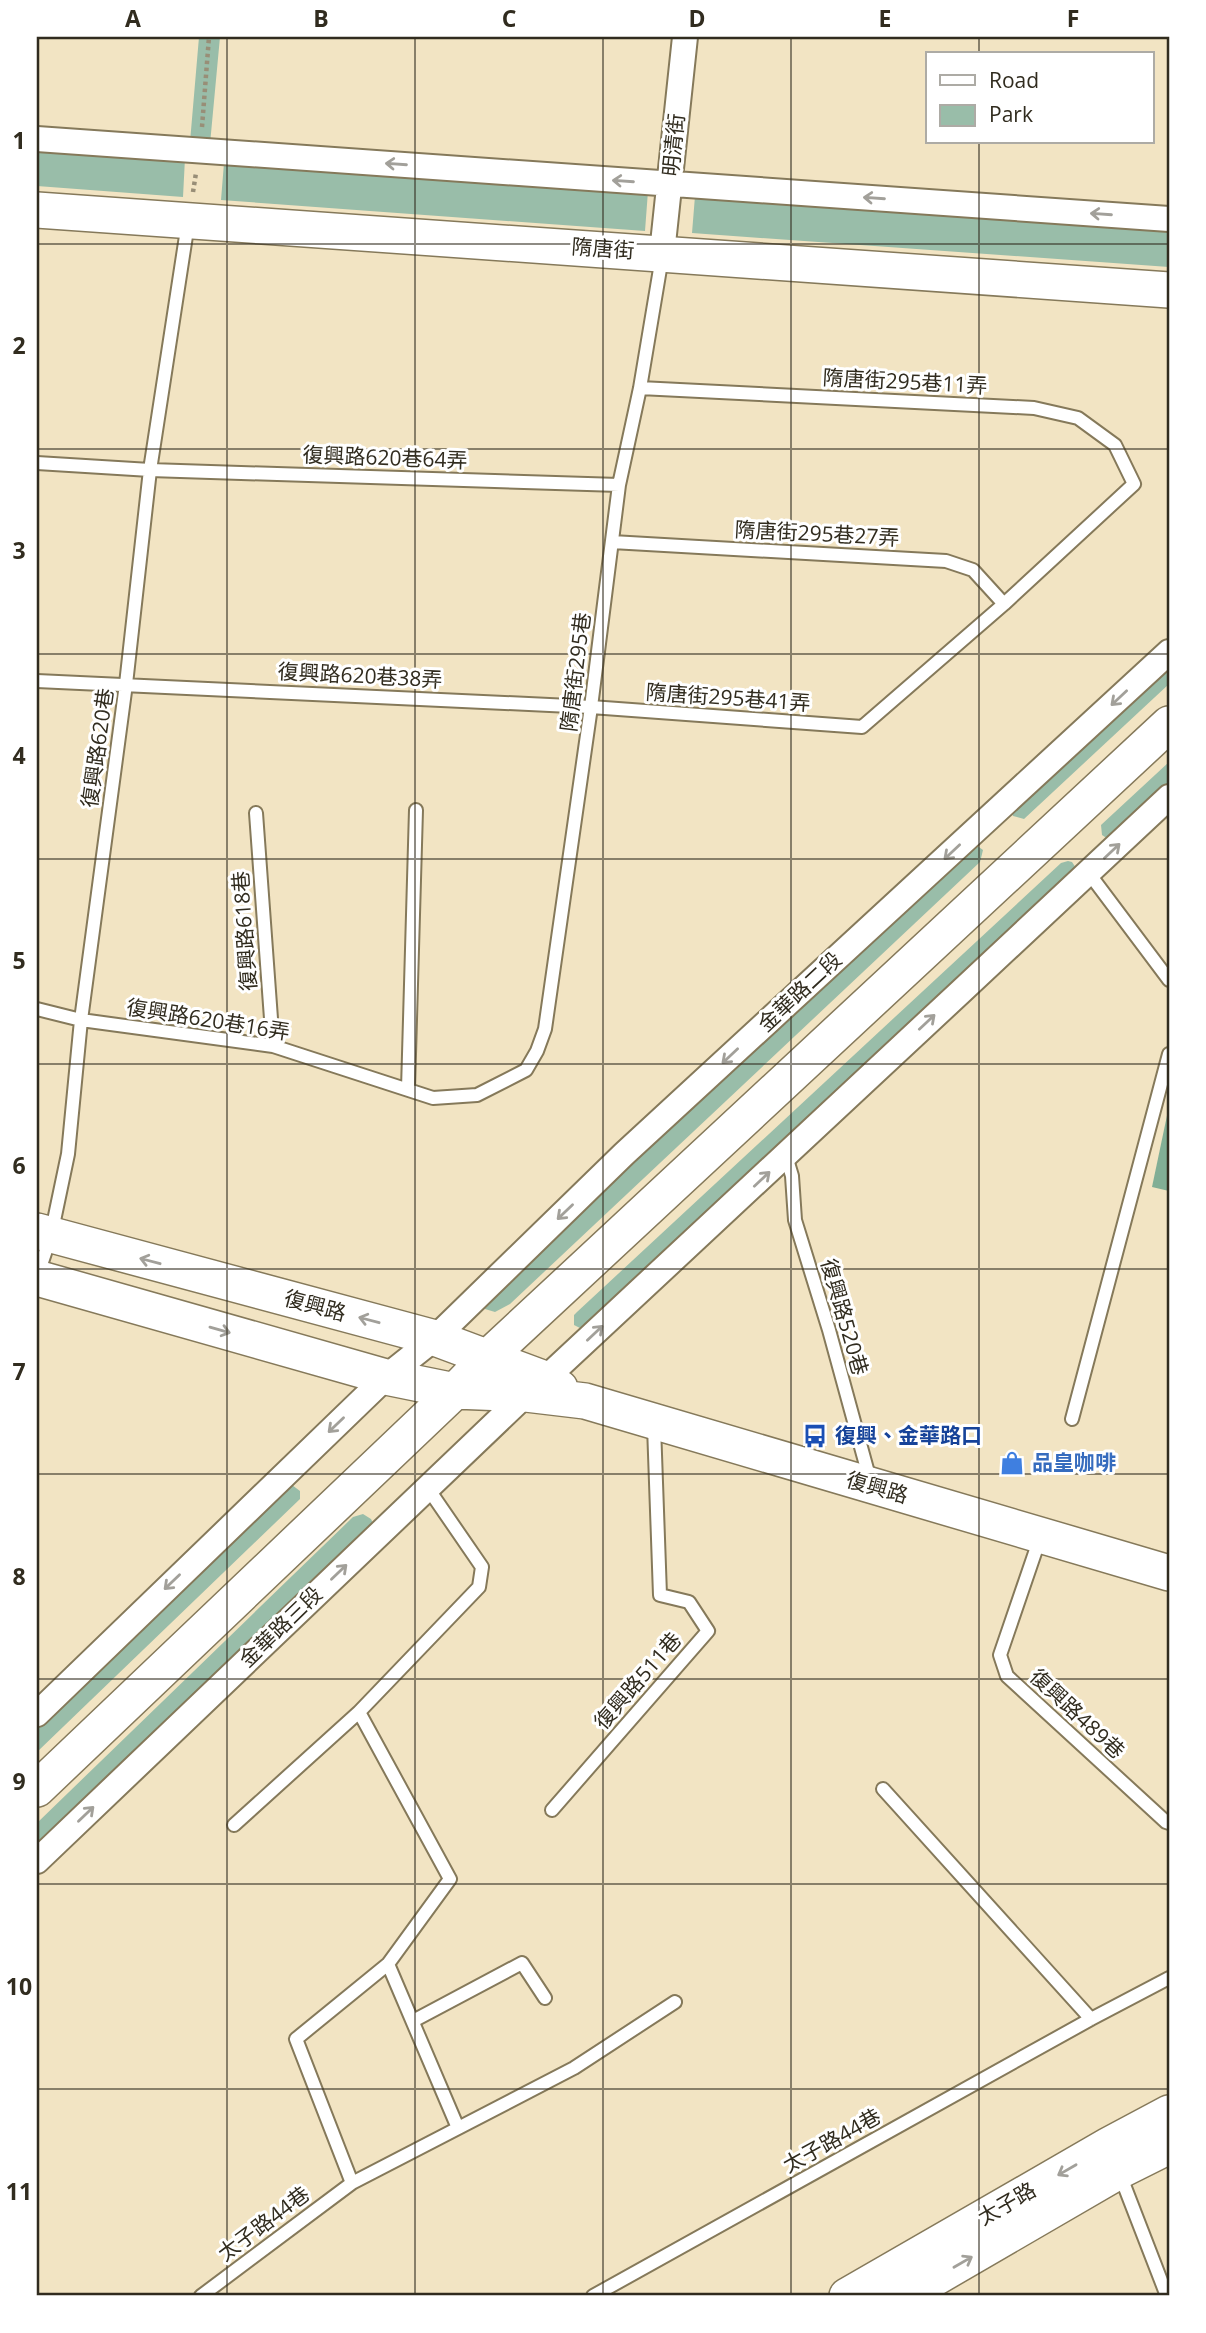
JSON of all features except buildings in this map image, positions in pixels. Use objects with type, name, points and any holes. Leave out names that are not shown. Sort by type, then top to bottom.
[{"type":"street","name":"明清街","points":[[663,253],[685,37]]},
{"type":"street","points":[[37,139],[1169,219]]},
{"type":"street","name":"隋唐街","points":[[37,210],[1169,290]]},
{"type":"street","name":"金華路二段","points":[[435,1338],[624,1154],[1169,652]]},
{"type":"street","points":[[37,1789],[455,1391],[486,1358],[1169,724]]},
{"type":"street","points":[[535,1387],[1169,797]]},
{"type":"street","name":"復興路","points":[[44,1233],[435,1338],[486,1358],[535,1387],[1169,1573]]},
{"type":"street","name":"復興路","points":[[37,1278],[386,1377],[455,1391],[535,1387]]},
{"type":"street","points":[[37,1714],[386,1377],[435,1338]]},
{"type":"street","name":"金華路三段","points":[[37,1861],[535,1387]]},
{"type":"street","name":"太子路","points":[[904,2296],[1114,2158],[1169,2113]]},
{"type":"street","name":"太子路","points":[[847,2296],[1114,2158],[1169,2146]]},
{"type":"lane","name":"復興路620巷","points":[[37,1278],[44,1233],[68,1154],[81,1020],[126,684],[150,470],[188,221]]},
{"type":"lane","name":"隋唐街295巷","points":[[507,1082],[526,1070],[545,1029],[591,707],[619,485],[640,388],[663,253]]},
{"type":"lane","name":"隋唐街295巷11弄","points":[[640,388],[1034,408],[1078,418],[1115,445],[1134,484],[1004,604]]},
{"type":"lane","name":"復興路620巷64弄","points":[[37,463],[150,470],[619,485]]},
{"type":"lane","name":"隋唐街295巷27弄","points":[[612,542],[946,561],[973,570],[1004,604]]},
{"type":"lane","name":"隋唐街295巷41弄","points":[[591,707],[862,727],[1004,604]]},
{"type":"lane","name":"復興路620巷38弄","points":[[37,681],[591,707]]},
{"type":"lane","points":[[408,1089],[416,810]]},
{"type":"lane","name":"復興路618巷","points":[[256,813],[273,1046]]},
{"type":"lane","points":[[1088,872],[1169,980]]},
{"type":"lane","name":"復興路620巷16弄","points":[[37,1009],[81,1020],[273,1046],[433,1098],[477,1095],[507,1082]]},
{"type":"lane","points":[[1072,1419],[1169,1054]]},
{"type":"lane","name":"復興路520巷","points":[[786,1156],[792,1176],[795,1220],[872,1487]]},
{"type":"lane","name":"復興路511巷","points":[[552,1810],[708,1631],[689,1602],[660,1595],[654,1422]]},
{"type":"lane","points":[[234,1825],[359,1712],[480,1587],[482,1567],[428,1487]]},
{"type":"lane","name":"復興路489巷","points":[[1041,1535],[1000,1655],[1007,1676],[1169,1823]]},
{"type":"lane","points":[[352,2183],[296,2039],[388,1964],[450,1879],[359,1712]]},
{"type":"lane","points":[[883,1789],[1091,2019]]},
{"type":"lane","points":[[413,2021],[522,1963],[545,1998]]},
{"type":"lane","points":[[388,1964],[458,2128]]},
{"type":"lane","name":"太子路44巷","points":[[593,2296],[1169,1978]]},
{"type":"lane","name":"太子路44巷","points":[[201,2296],[352,2183],[574,2068],[675,2002]]},
{"type":"lane","points":[[1114,2158],[1167,2296]]},
{"type":"green space","points":[[199,37],[220,37],[210,144],[190,142]]},
{"type":"green space","points":[[37,147],[185,158],[183,197],[37,186]]},
{"type":"green space","points":[[224,163],[648,191],[645,231],[221,200]]},
{"type":"green space","points":[[695,196],[1169,228],[1169,267],[692,233]]},
{"type":"green space","points":[[1169,659],[1169,684],[1024,819],[1013,816],[1012,813]]},
{"type":"green space","points":[[1169,762],[1169,790],[1108,839],[1102,835],[1101,825]]},
{"type":"green space","points":[[976,845],[983,850],[980,862],[510,1304],[495,1312],[485,1309],[484,1299]]},
{"type":"green space","points":[[1068,861],[1076,868],[582,1329],[574,1325],[574,1315],[577,1312],[1061,863]]},
{"type":"green space","points":[[1169,1106],[1169,1191],[1152,1187]]},
{"type":"green space","points":[[292,1485],[300,1491],[300,1499],[37,1752],[37,1724]]},
{"type":"green space","points":[[363,1514],[371,1519],[374,1525],[37,1847],[37,1823],[353,1517]]},
{"type":"place","name":"復興、金華路口","points":[[815,1436]]},
{"type":"place","name":"品皇咖啡","points":[[1012,1463]]}]
